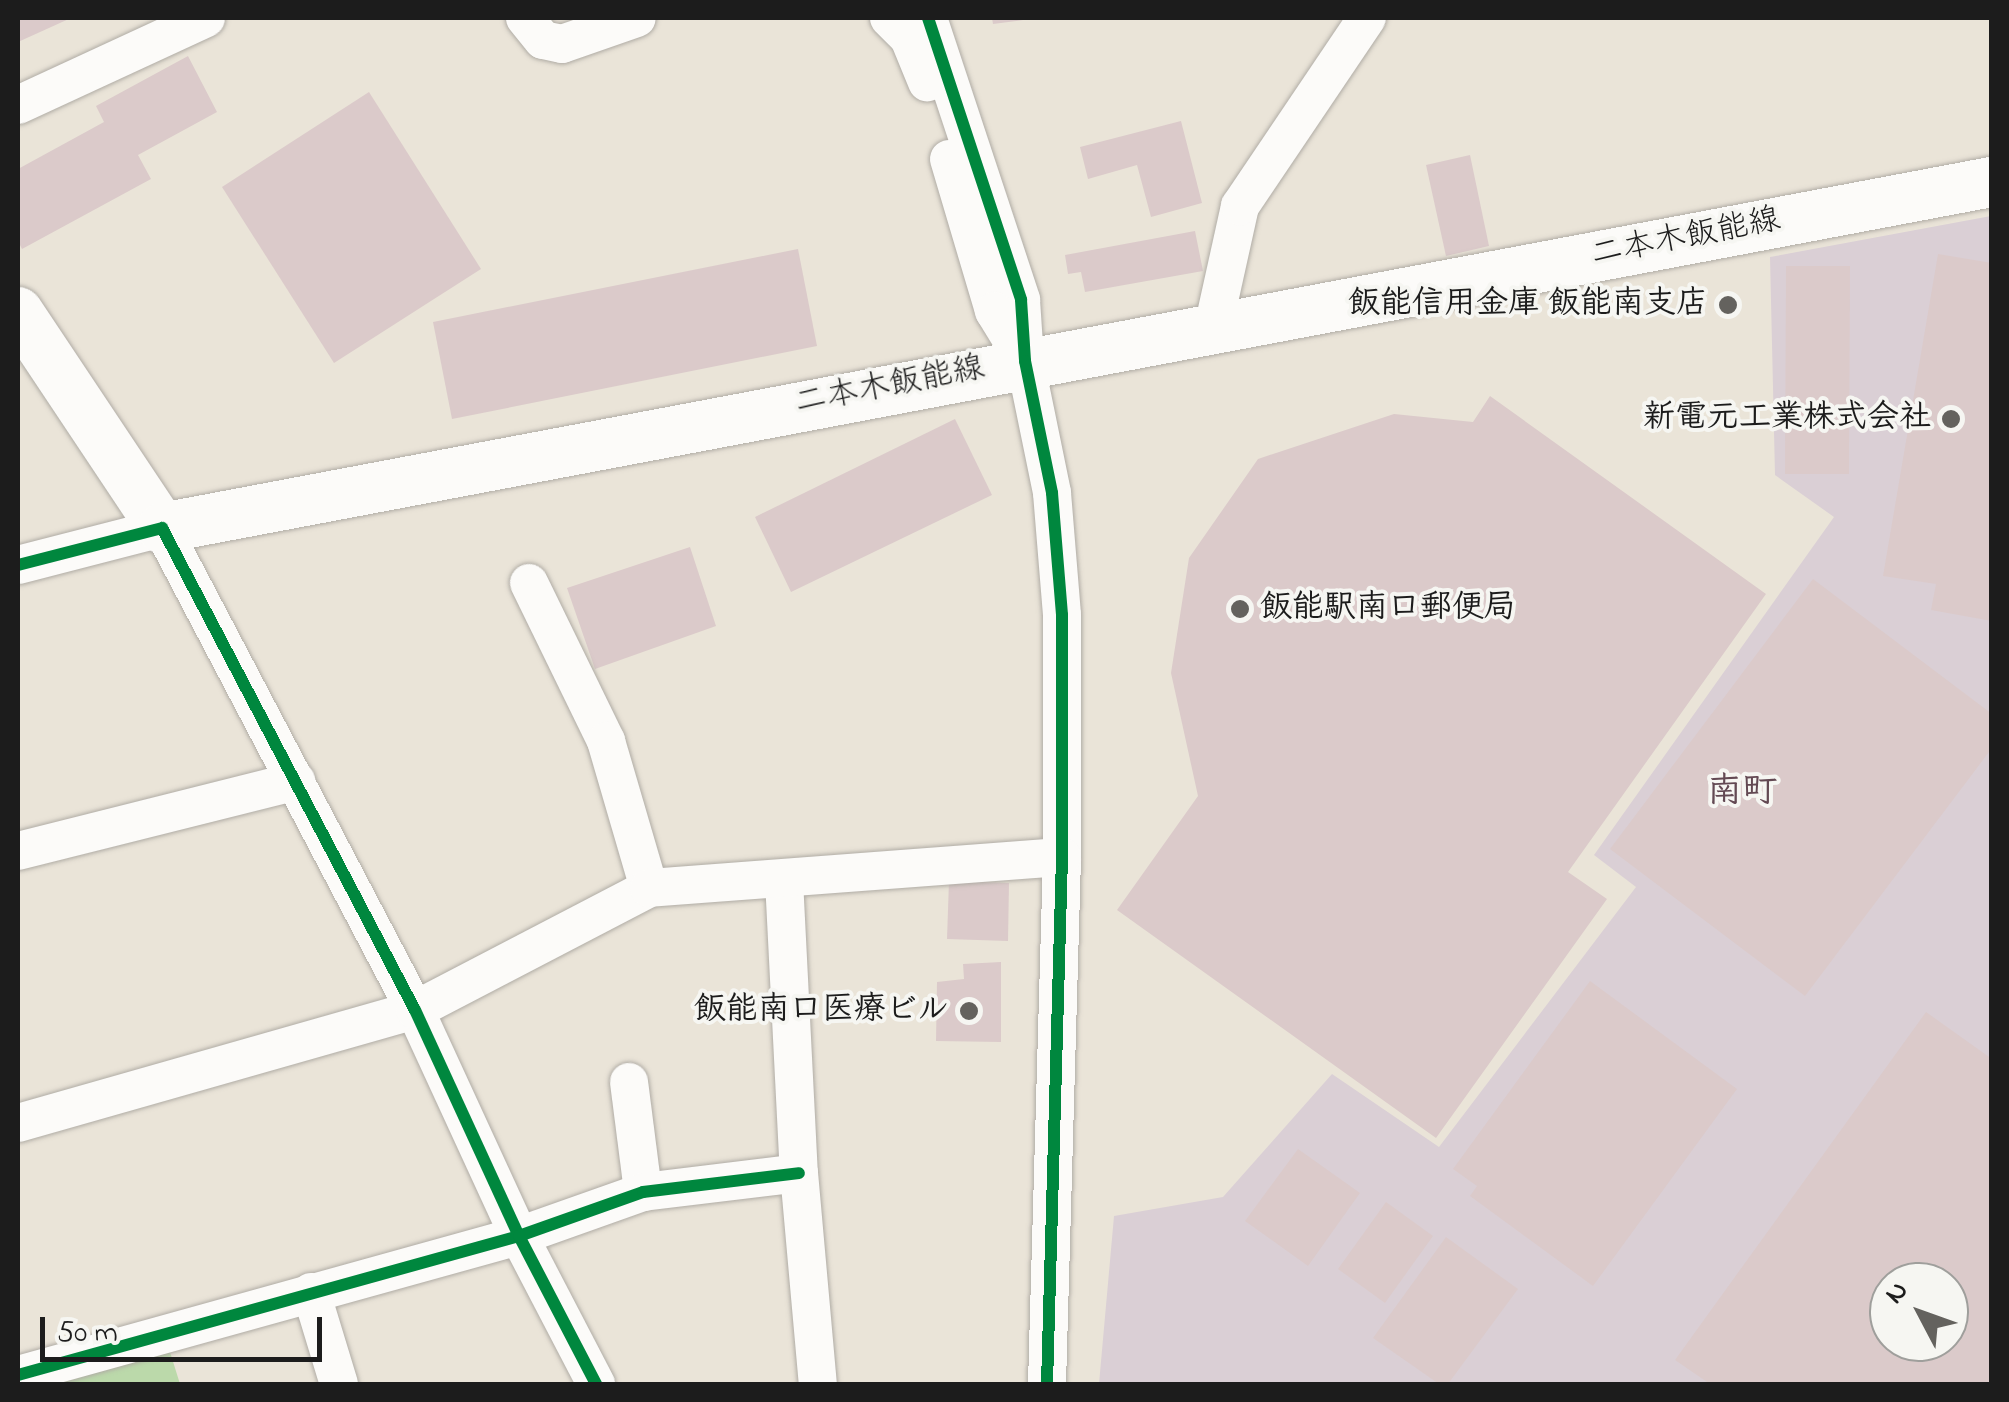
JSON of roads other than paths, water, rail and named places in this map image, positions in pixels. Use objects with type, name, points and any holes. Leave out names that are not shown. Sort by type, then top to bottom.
[{"type":"main road","name":"二本木飯能線","points":[[162,528],[1025,361],[1992,182]]},
{"type":"main road","points":[[18,312],[162,528]]},
{"type":"street","points":[[18,105],[206,18]]},
{"type":"street","points":[[525,18],[543,40],[562,44],[636,18]]},
{"type":"street","points":[[889,18],[919,55],[994,311],[1025,361]]},
{"type":"street","points":[[928,18],[1021,300],[1025,361],[1052,493],[1062,615],[1062,857],[1047,1384]]},
{"type":"street","points":[[1214,328],[1240,206],[1367,18]]},
{"type":"street","points":[[18,565],[162,528],[416,1010],[518,1236],[596,1384]]},
{"type":"street","points":[[529,583],[606,741],[650,888]]},
{"type":"street","points":[[18,851],[296,781]]},
{"type":"street","points":[[18,1123],[416,1010],[650,888],[1062,857]]},
{"type":"street","points":[[784,880],[799,1173],[818,1384]]},
{"type":"street","points":[[629,1082],[643,1192]]},
{"type":"street","points":[[18,1376],[518,1236],[643,1192],[799,1173]]},
{"type":"street","points":[[311,1292],[338,1384]]},
{"type":"place","name":"飯能信用金庫 飯能南支店","points":[[1728,305]]},
{"type":"place","name":"新電元工業株式会社","points":[[1951,419]]},
{"type":"place","name":"飯能駅南口郵便局","points":[[1240,609]]},
{"type":"place","name":"飯能南口医療ビル","points":[[969,1011]]},
{"type":"district","name":"南町","points":[[1742,793]]}]
